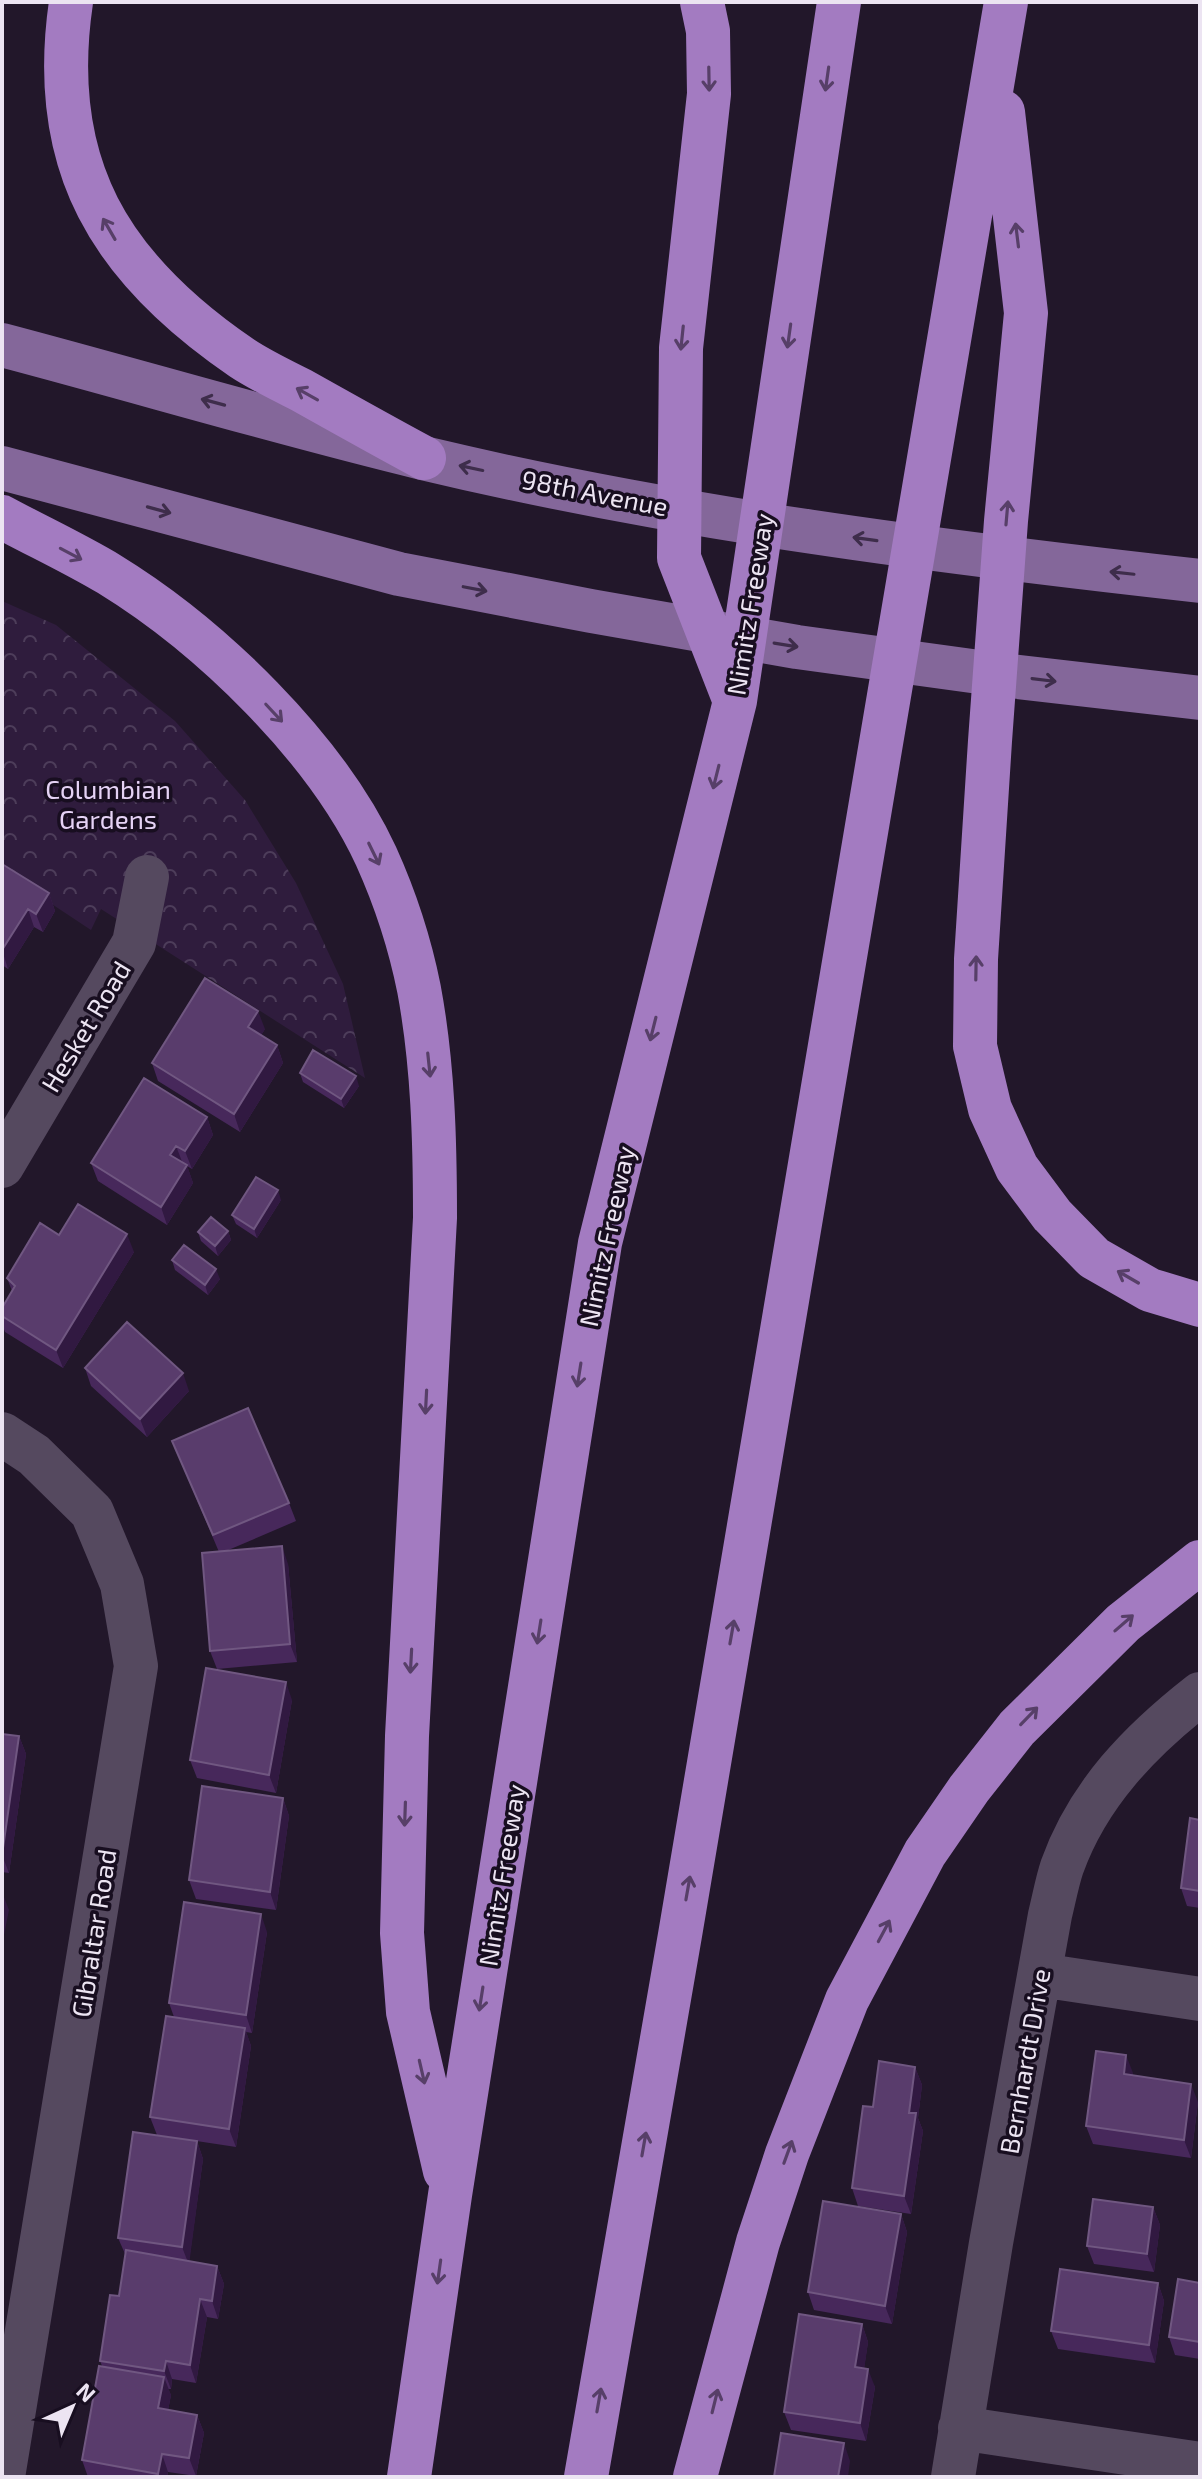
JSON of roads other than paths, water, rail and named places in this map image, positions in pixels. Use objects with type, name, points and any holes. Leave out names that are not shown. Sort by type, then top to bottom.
[{"type":"highway","points":[[71,2],[65,39],[65,91],[75,148],[92,200],[117,242],[153,283],[194,322],[244,359],[424,458]]},
{"type":"highway","points":[[702,2],[708,31],[709,94],[681,348],[679,558],[735,701]]},
{"type":"highway","name":"Nimitz Freeway","points":[[409,2477],[450,2195],[600,1243],[735,701],[839,2]]},
{"type":"highway","points":[[586,2477],[1006,2]]},
{"type":"highway","points":[[997,60],[1026,313],[991,725],[976,959],[975,1046],[990,1109],[1017,1168],[1052,1215],[1094,1258],[1150,1290],[1200,1305]]},
{"type":"highway","points":[[2,517],[109,574],[177,623],[242,678],[295,736],[340,794],[376,856],[411,960],[429,1059],[435,1140],[435,1218],[407,1736],[402,1933],[408,2012],[450,2195]]},
{"type":"highway","points":[[695,2477],[753,2257],[787,2154],[847,2000],[925,1853],[969,1789],[1017,1728],[1123,1623],[1200,1562]]},
{"type":"main road","name":"98th Avenue","points":[[2,345],[424,458],[612,497],[816,532],[1014,560],[1200,581]]},
{"type":"main road","points":[[2,468],[399,574],[591,611],[797,647],[1200,698]]},
{"type":"street","name":"Hesket Road","points":[[2,1166],[134,943],[147,877]]},
{"type":"street","name":"Gibraltar Road","points":[[2,1434],[34,1455],[92,1512],[122,1584],[136,1666],[3,2477]]},
{"type":"street","name":"Bernhardt Drive","points":[[953,2477],[1050,1915],[1062,1867],[1081,1824],[1107,1783],[1145,1740],[1200,1694]]},
{"type":"street","points":[[1040,1975],[1200,1999]]},
{"type":"street","points":[[960,2428],[1200,2464]]},
{"type":"park label","name":"Columbian Gardens","points":[[108,803]]}]
